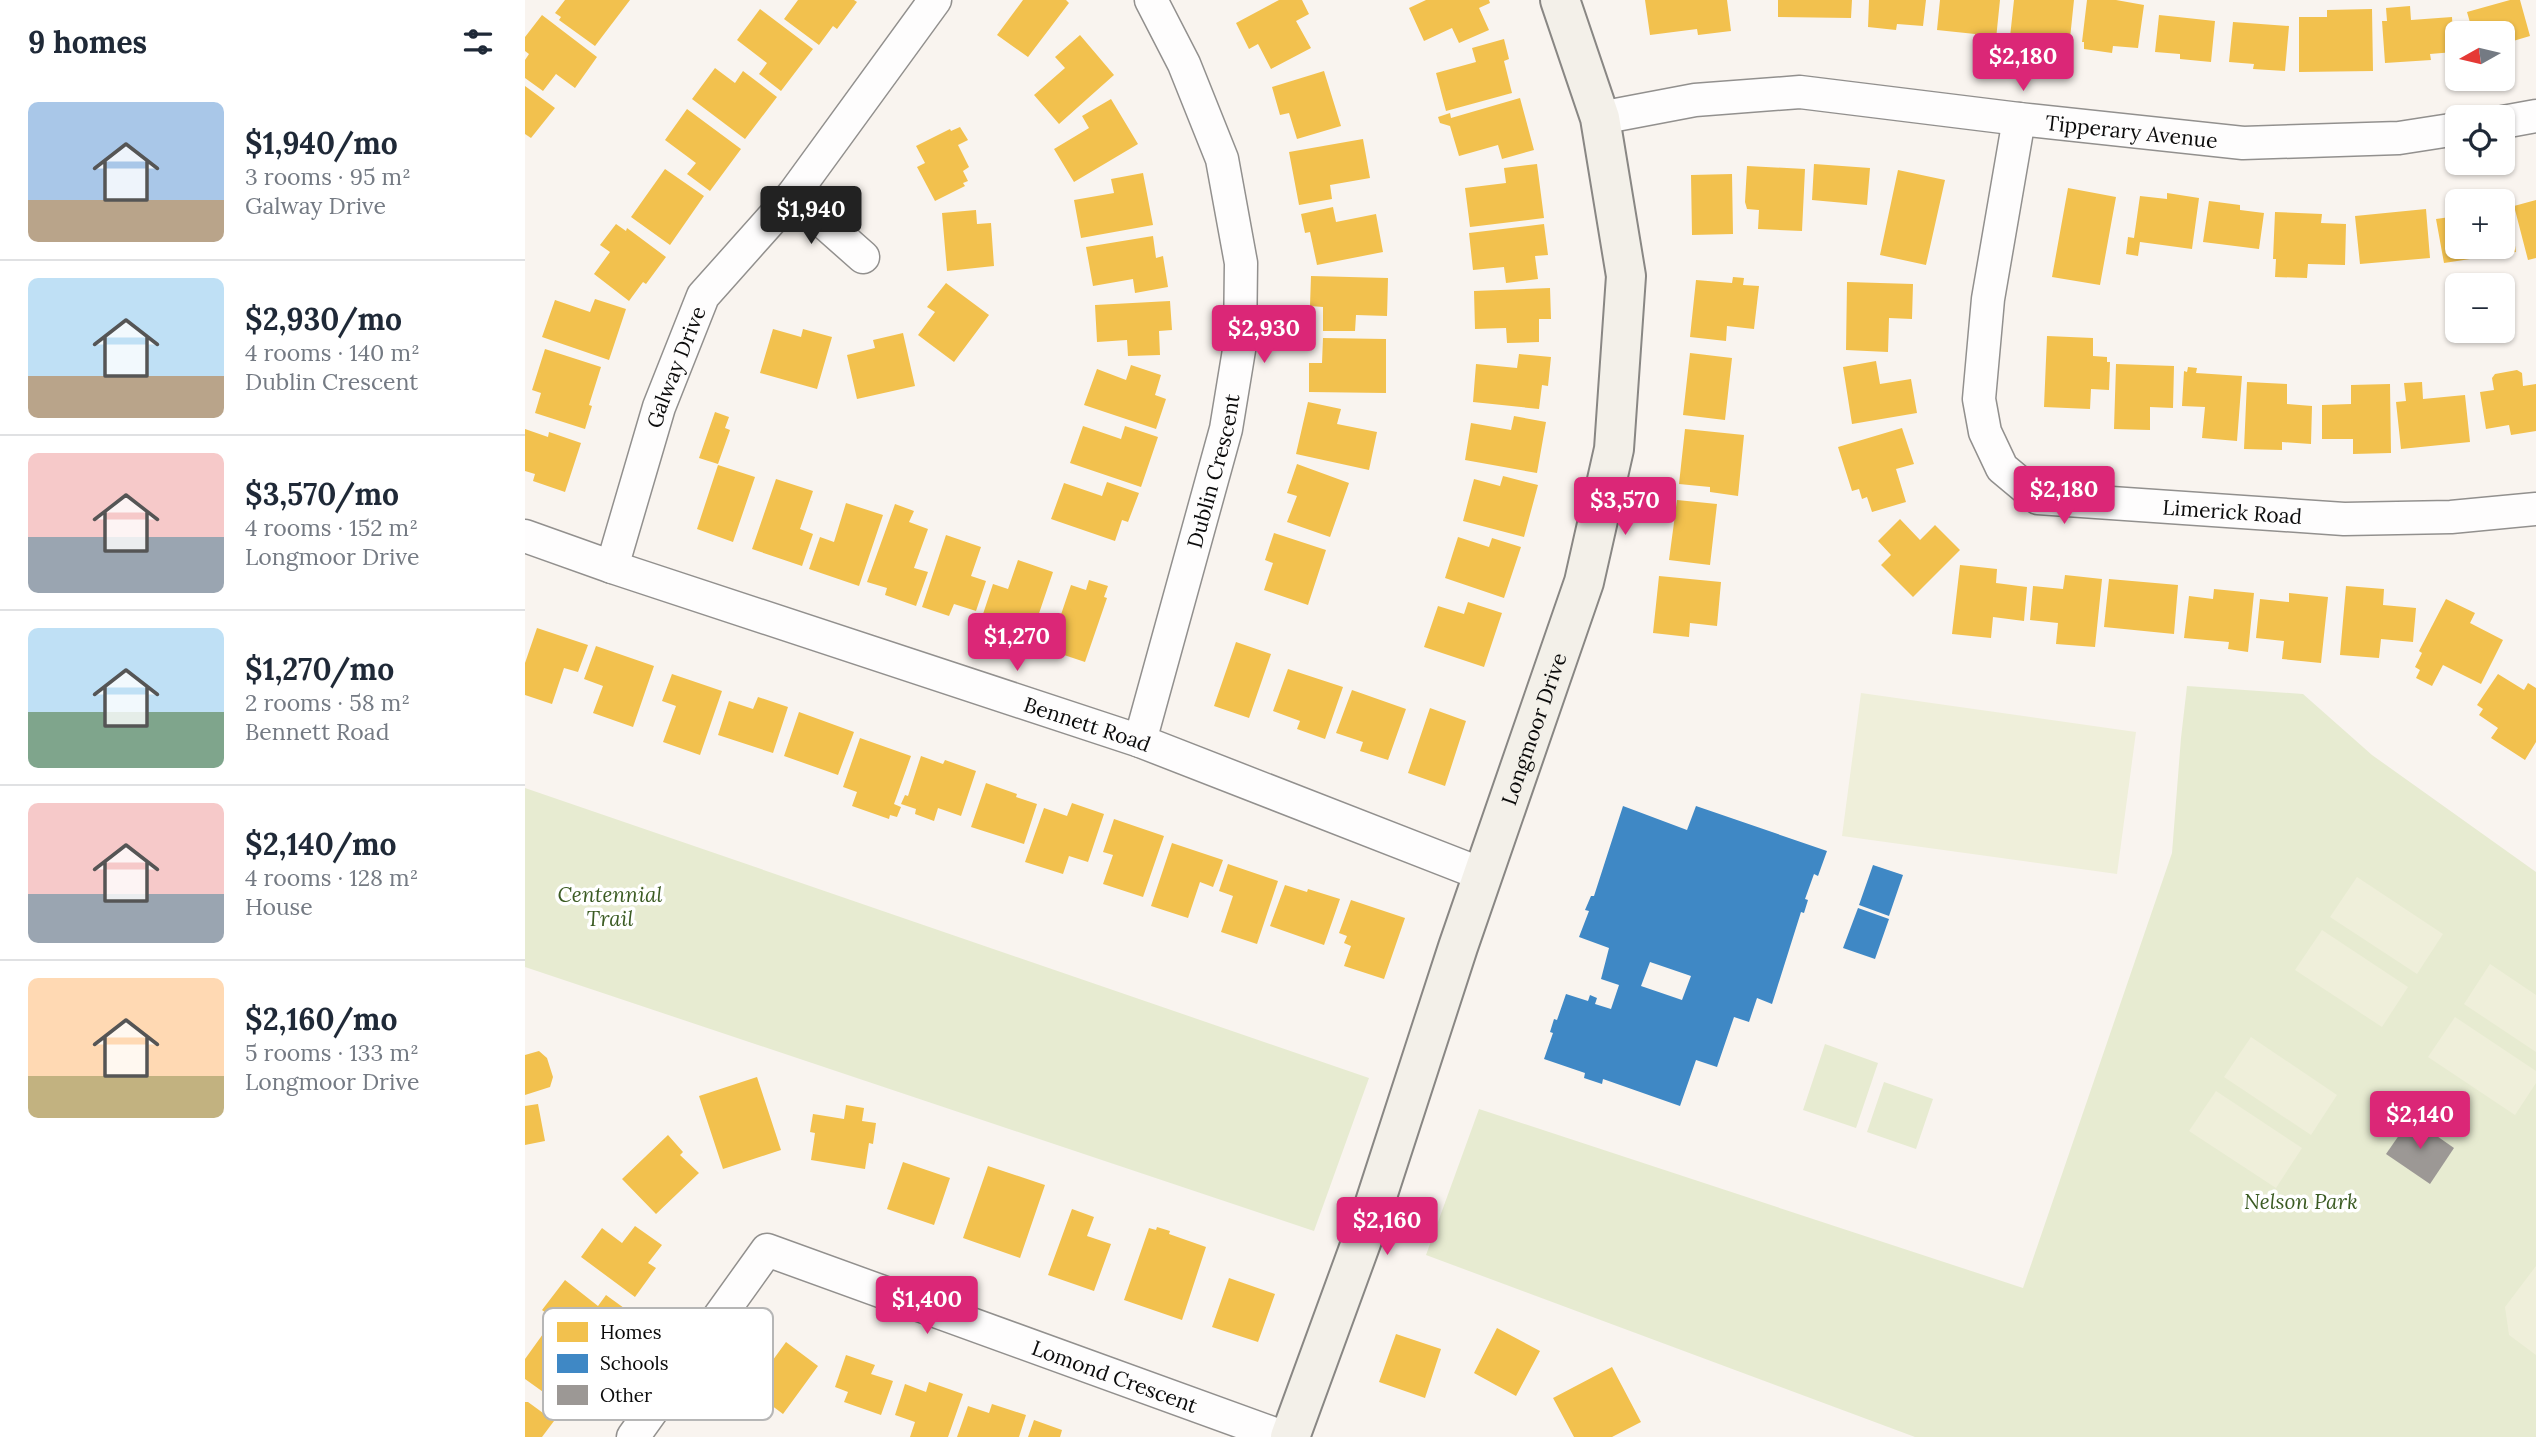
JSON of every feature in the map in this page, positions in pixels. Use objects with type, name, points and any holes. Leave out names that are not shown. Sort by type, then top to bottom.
[{"type":"street","name":"Galway Drive","points":[[612,567],[659,407],[703,296],[793,195],[935,0]]},
{"type":"street","name":"Dublin Crescent","points":[[1140,741],[1226,429],[1240,344],[1241,263],[1222,159],[1184,64],[1151,0]]},
{"type":"street","name":"Longmoor Drive","points":[[1290,1437],[1370,1218],[1458,947],[1584,582],[1614,449],[1626,276],[1600,118],[1560,0]]},
{"type":"street","name":"Tipperary Avenue","points":[[1600,118],[1695,100],[1800,92],[2243,143],[2399,138],[2445,131]]},
{"type":"street","points":[[2515,120],[2536,116]]},
{"type":"street","name":"Limerick Road","points":[[2019,119],[1988,299],[1979,399],[1985,432],[2002,468],[2038,498],[2344,519],[2451,517],[2536,509]]},
{"type":"street","points":[[793,195],[863,257]]},
{"type":"street","name":"Bennett Road","points":[[525,536],[1140,741],[1484,874]]},
{"type":"street","name":"Lomond Crescent","points":[[725,1308],[767,1250],[1283,1437]]},
{"type":"street","name":"Lomond Crescent","points":[[633,1437],[645,1420]]},
{"type":"green space","name":"Nelson Park","points":[[2187,686],[2303,694],[2372,755],[2536,872],[2536,1437],[1915,1437],[1426,1255],[1479,1109],[2023,1288],[2172,853]]},
{"type":"green space","points":[[1861,693],[2136,732],[2117,874],[1842,836]]},
{"type":"green space","name":"Centennial Trail","points":[[525,788],[1369,1078],[1314,1231],[525,967]]},
{"type":"green space","points":[[2357,877],[2443,934],[2417,974],[2330,917]]},
{"type":"green space","points":[[2322,930],[2408,987],[2382,1027],[2295,970]]},
{"type":"green space","points":[[2490,964],[2536,995],[2536,1052],[2464,1004]]},
{"type":"green space","points":[[2455,1017],[2536,1071],[2536,1083],[2515,1115],[2428,1057]]},
{"type":"green space","points":[[2251,1037],[2337,1095],[2311,1135],[2224,1077]]},
{"type":"green space","points":[[1825,1044],[1878,1063],[1856,1128],[1803,1110]]},
{"type":"green space","points":[[1884,1082],[1933,1099],[1916,1149],[1867,1132]]},
{"type":"green space","points":[[2216,1091],[2302,1148],[2276,1188],[2189,1131]]},
{"type":"green space","points":[[2536,1266],[2536,1355],[2509,1335],[2505,1307]]},
{"type":"building: Homes","points":[[565,0],[630,0],[595,46],[559,20],[561,17],[555,13]]},
{"type":"building: Homes","points":[[798,0],[857,2],[837,29],[833,26],[819,45],[784,19]]},
{"type":"building: Homes","points":[[1023,0],[1066,0],[1069,3],[1028,57],[997,35]]},
{"type":"building: Homes","points":[[1279,0],[1302,0],[1309,14],[1296,21],[1311,48],[1271,69],[1258,44],[1249,49],[1236,23]]},
{"type":"building: Homes","points":[[1426,0],[1489,0],[1490,3],[1479,8],[1489,30],[1459,43],[1452,28],[1424,41],[1409,8]]},
{"type":"building: Homes","points":[[1645,0],[1727,0],[1731,31],[1698,35],[1697,29],[1650,35]]},
{"type":"building: Homes","points":[[1778,0],[1852,0],[1851,18],[1778,17]]},
{"type":"building: Homes","points":[[1869,0],[1926,0],[1923,26],[1897,24],[1896,30],[1868,27]]},
{"type":"building: Homes","points":[[1940,0],[2000,0],[1996,39],[1937,30]]},
{"type":"building: Homes","points":[[2014,0],[2074,0],[2069,48],[2047,45],[2047,41],[2010,37]]},
{"type":"building: Homes","points":[[2087,0],[2116,0],[2144,5],[2138,48],[2113,46],[2112,53],[2084,49],[2082,42]]},
{"type":"building: Homes","points":[[2510,0],[2520,0],[2530,36],[2515,40],[2515,21],[2470,21],[2467,12]]},
{"type":"building: Homes","points":[[2410,6],[2411,20],[2452,17],[2452,21],[2445,21],[2445,53],[2430,54],[2431,60],[2385,63],[2382,21],[2387,21],[2386,8]]},
{"type":"building: Homes","points":[[760,9],[813,49],[781,91],[759,74],[767,63],[737,40]]},
{"type":"building: Homes","points":[[2372,9],[2373,71],[2299,72],[2299,17],[2327,17],[2327,10]]},
{"type":"building: Homes","points":[[542,15],[597,57],[575,88],[556,74],[543,91],[525,78],[525,60],[529,54],[525,51],[525,37]]},
{"type":"building: Homes","points":[[2159,15],[2215,21],[2211,62],[2180,59],[2180,54],[2155,52]]},
{"type":"building: Homes","points":[[2233,22],[2289,26],[2285,71],[2253,69],[2254,64],[2229,62]]},
{"type":"building: Homes","points":[[1080,35],[1114,75],[1059,124],[1034,95],[1065,68],[1055,57]]},
{"type":"building: Homes","points":[[1504,39],[1509,59],[1504,61],[1512,93],[1446,111],[1436,73],[1476,62],[1472,48]]},
{"type":"building: Homes","points":[[715,68],[735,83],[743,71],[777,97],[745,139],[692,99]]},
{"type":"building: Homes","points":[[1324,71],[1341,126],[1297,139],[1289,113],[1280,115],[1272,87]]},
{"type":"building: Homes","points":[[525,86],[555,108],[531,138],[525,134]]},
{"type":"building: Homes","points":[[1520,98],[1534,150],[1502,159],[1498,145],[1459,156],[1450,126],[1440,123],[1438,117],[1450,113],[1451,118]]},
{"type":"building: Homes","points":[[1111,99],[1138,144],[1074,182],[1054,149],[1089,128],[1082,116]]},
{"type":"building: Homes","points":[[687,109],[741,149],[710,191],[687,174],[696,163],[665,140]]},
{"type":"building: Homes","points":[[960,127],[968,140],[958,145],[969,167],[963,171],[968,181],[963,183],[965,186],[935,201],[917,167],[925,163],[916,146],[950,129],[951,131]]},
{"type":"building: Homes","points":[[1363,139],[1370,178],[1330,185],[1332,199],[1299,205],[1289,152]]},
{"type":"building: Homes","points":[[1537,164],[1544,218],[1470,227],[1465,188],[1506,183],[1504,168]]},
{"type":"building: Homes","points":[[1814,164],[1870,168],[1867,205],[1812,200]]},
{"type":"building: Homes","points":[[1747,166],[1805,169],[1802,231],[1758,229],[1759,210],[1747,209],[1745,202]]},
{"type":"building: Homes","points":[[665,169],[704,196],[670,245],[631,217]]},
{"type":"building: Homes","points":[[1898,170],[1945,180],[1926,265],[1880,255]]},
{"type":"building: Homes","points":[[1143,173],[1153,225],[1081,238],[1074,200],[1114,193],[1111,179]]},
{"type":"building: Homes","points":[[1732,174],[1733,234],[1692,235],[1691,175]]},
{"type":"building: Homes","points":[[2068,188],[2116,197],[2100,285],[2052,277]]},
{"type":"building: Homes","points":[[2167,193],[2199,198],[2192,249],[2140,242],[2138,256],[2126,254],[2128,237],[2134,238],[2140,196],[2167,199]]},
{"type":"building: Homes","points":[[2536,200],[2536,258],[2528,260],[2515,206]]},
{"type":"building: Homes","points":[[2209,201],[2240,205],[2240,210],[2264,213],[2259,249],[2203,242]]},
{"type":"building: Homes","points":[[1333,207],[1336,222],[1376,214],[1383,252],[1317,265],[1310,232],[1305,233],[1301,214]]},
{"type":"building: Homes","points":[[2426,209],[2430,258],[2360,264],[2355,216]]},
{"type":"building: Homes","points":[[976,210],[977,224],[991,223],[994,266],[947,271],[942,213]]},
{"type":"building: Homes","points":[[2275,212],[2322,214],[2321,223],[2346,224],[2345,265],[2308,264],[2307,278],[2275,277]]},
{"type":"building: Homes","points":[[2445,218],[2445,259],[2470,259],[2444,263],[2436,219]]},
{"type":"building: Homes","points":[[616,224],[626,231],[627,228],[666,257],[629,301],[594,274],[610,252],[600,245]]},
{"type":"building: Homes","points":[[1544,224],[1548,255],[1535,256],[1538,279],[1506,283],[1504,267],[1473,270],[1469,233]]},
{"type":"building: Homes","points":[[1153,236],[1156,258],[1163,256],[1168,287],[1135,293],[1133,279],[1093,286],[1086,247]]},
{"type":"building: Homes","points":[[1311,276],[1388,278],[1387,316],[1356,315],[1355,331],[1323,331],[1323,307],[1310,306]]},
{"type":"building: Homes","points":[[1733,277],[1744,278],[1743,285],[1759,286],[1754,329],[1727,326],[1726,341],[1690,337],[1696,280],[1732,283]]},
{"type":"building: Homes","points":[[1847,282],[1913,284],[1912,319],[1889,318],[1888,352],[1846,350]]},
{"type":"building: Homes","points":[[946,283],[989,315],[954,362],[918,335],[935,312],[927,307]]},
{"type":"building: Homes","points":[[1550,288],[1551,319],[1539,319],[1539,342],[1507,343],[1506,328],[1475,329],[1474,291]]},
{"type":"building: Homes","points":[[595,299],[626,309],[609,360],[542,337],[555,300],[590,312]]},
{"type":"building: Homes","points":[[1170,301],[1172,330],[1159,331],[1160,355],[1128,356],[1127,340],[1097,342],[1095,305]]},
{"type":"building: Homes","points":[[773,329],[801,337],[803,329],[832,337],[817,389],[760,373]]},
{"type":"building: Homes","points":[[903,333],[915,386],[857,399],[847,355],[875,348],[873,340]]},
{"type":"building: Homes","points":[[2047,336],[2093,338],[2093,356],[2107,357],[2107,362],[2110,362],[2109,390],[2091,389],[2090,409],[2044,407]]},
{"type":"building: Homes","points":[[1323,338],[1386,339],[1386,393],[1309,392],[1309,363],[1322,363]]},
{"type":"building: Homes","points":[[545,349],[601,367],[589,405],[592,406],[585,429],[535,413],[541,393],[532,390]]},
{"type":"building: Homes","points":[[1690,353],[1732,358],[1725,420],[1683,415]]},
{"type":"building: Homes","points":[[1519,354],[1551,357],[1548,386],[1542,385],[1539,409],[1473,402],[1476,364],[1517,368]]},
{"type":"building: Homes","points":[[1876,361],[1880,384],[1911,379],[1917,413],[1852,424],[1843,367]]},
{"type":"building: Homes","points":[[2116,364],[2174,366],[2173,408],[2150,407],[2150,430],[2114,429]]},
{"type":"building: Homes","points":[[1131,365],[1161,375],[1155,395],[1166,399],[1156,429],[1084,405],[1097,369],[1126,380]]},
{"type":"building: Homes","points":[[2188,367],[2197,368],[2196,373],[2242,376],[2237,441],[2202,438],[2205,407],[2182,406],[2184,371],[2187,372]]},
{"type":"building: Homes","points":[[2517,370],[2522,373],[2523,386],[2536,384],[2536,431],[2511,435],[2509,425],[2486,429],[2480,392],[2494,390],[2492,378],[2495,374]]},
{"type":"building: Homes","points":[[2247,382],[2287,384],[2287,404],[2312,406],[2311,444],[2282,442],[2282,450],[2244,449]]},
{"type":"building: Homes","points":[[2422,382],[2423,399],[2465,395],[2470,442],[2401,449],[2396,402],[2406,401],[2404,383]]},
{"type":"building: Homes","points":[[2390,384],[2391,453],[2353,454],[2353,439],[2322,439],[2322,405],[2351,404],[2351,385]]},
{"type":"building: Homes","points":[[1308,402],[1341,409],[1337,424],[1377,432],[1369,470],[1296,454]]},
{"type":"building: Homes","points":[[715,412],[729,417],[725,428],[730,430],[718,464],[699,458]]},
{"type":"building: Homes","points":[[1514,416],[1546,422],[1537,473],[1465,460],[1471,423],[1511,430]]},
{"type":"building: Homes","points":[[1083,426],[1121,439],[1125,426],[1158,437],[1141,487],[1070,463]]},
{"type":"building: Homes","points":[[1902,428],[1914,464],[1896,469],[1906,502],[1872,512],[1867,497],[1862,499],[1859,489],[1852,491],[1838,447]]},
{"type":"building: Homes","points":[[525,429],[548,437],[549,432],[581,443],[565,492],[533,481],[535,474],[525,471]]},
{"type":"building: Homes","points":[[1685,429],[1744,435],[1738,496],[1710,492],[1710,487],[1679,484]]},
{"type":"building: Homes","points":[[1297,464],[1349,483],[1330,537],[1287,522],[1297,496],[1287,493]]},
{"type":"building: Homes","points":[[718,465],[755,477],[733,542],[697,529]]},
{"type":"building: Homes","points":[[1503,476],[1538,485],[1524,537],[1463,521],[1474,479],[1500,486]]},
{"type":"building: Homes","points":[[776,479],[813,491],[800,529],[813,534],[802,566],[752,549]]},
{"type":"building: Homes","points":[[1107,482],[1139,493],[1128,522],[1122,520],[1115,541],[1051,519],[1064,483],[1102,496]]},
{"type":"building: Homes","points":[[1677,500],[1717,504],[1710,565],[1669,560]]},
{"type":"building: Homes","points":[[846,503],[883,515],[859,586],[809,569],[820,537],[834,542]]},
{"type":"building: Homes","points":[[895,504],[914,511],[909,522],[928,529],[914,568],[928,572],[916,606],[885,595],[887,588],[867,582]]},
{"type":"building: Homes","points":[[1900,519],[1920,540],[1935,525],[1960,550],[1913,597],[1881,565],[1891,555],[1878,541]]},
{"type":"building: Homes","points":[[1274,533],[1326,550],[1308,605],[1264,590],[1273,563],[1265,560]]},
{"type":"building: Homes","points":[[946,535],[981,547],[971,576],[986,581],[976,611],[954,604],[949,616],[922,607]]},
{"type":"building: Homes","points":[[1458,537],[1489,547],[1492,538],[1521,547],[1504,598],[1445,578]]},
{"type":"building: Homes","points":[[1018,560],[1053,572],[1029,643],[1002,634],[1006,622],[983,614],[993,584],[1008,589]]},
{"type":"building: Homes","points":[[1960,565],[1997,569],[1996,583],[2027,587],[2024,621],[1993,617],[1991,638],[1952,634]]},
{"type":"building: Homes","points":[[2065,575],[2102,579],[2095,647],[2056,644],[2058,623],[2030,620],[2033,586],[2063,589]]},
{"type":"building: Homes","points":[[1659,576],[1721,582],[1717,626],[1690,623],[1689,637],[1653,633]]},
{"type":"building: Homes","points":[[2109,579],[2178,585],[2174,634],[2104,627]]},
{"type":"building: Homes","points":[[1089,580],[1108,586],[1104,597],[1107,598],[1085,662],[1049,650],[1071,585],[1086,590]]},
{"type":"building: Homes","points":[[2346,586],[2384,589],[2383,605],[2416,608],[2413,642],[2381,639],[2379,658],[2340,655]]},
{"type":"building: Homes","points":[[2214,589],[2254,593],[2248,652],[2228,649],[2229,642],[2184,638],[2189,596],[2213,599]]},
{"type":"building: Homes","points":[[2289,593],[2328,597],[2321,663],[2282,659],[2284,641],[2256,638],[2260,599],[2289,602]]},
{"type":"building: Homes","points":[[2446,599],[2475,613],[2470,623],[2503,640],[2481,684],[2443,665],[2432,686],[2416,678],[2420,670],[2415,667],[2422,653],[2419,651]]},
{"type":"building: Homes","points":[[1468,602],[1502,613],[1484,667],[1424,647],[1438,606],[1464,614]]},
{"type":"building: Homes","points":[[537,628],[588,645],[578,672],[564,668],[552,704],[525,695],[525,663]]},
{"type":"building: Homes","points":[[1236,642],[1271,654],[1249,718],[1214,706]]},
{"type":"building: Homes","points":[[596,646],[654,666],[633,727],[593,713],[603,686],[584,679]]},
{"type":"building: Homes","points":[[1288,669],[1343,687],[1325,739],[1297,729],[1300,721],[1273,711]]},
{"type":"building: Homes","points":[[672,674],[722,691],[700,755],[663,742],[676,706],[662,701]]},
{"type":"building: Homes","points":[[2498,674],[2524,690],[2528,683],[2536,688],[2536,742],[2525,760],[2491,738],[2498,728],[2479,715],[2483,709],[2477,705]]},
{"type":"building: Homes","points":[[1352,690],[1406,709],[1388,760],[1360,751],[1363,742],[1336,733]]},
{"type":"building: Homes","points":[[758,697],[788,707],[773,753],[718,735],[729,701],[753,709]]},
{"type":"building: Homes","points":[[1430,708],[1466,721],[1445,786],[1408,773]]},
{"type":"building: Homes","points":[[799,712],[854,732],[838,775],[784,756]]},
{"type":"building: Homes","points":[[860,738],[911,756],[894,804],[901,807],[897,817],[890,815],[889,819],[852,806],[857,792],[843,787]]},
{"type":"building: Homes","points":[[921,756],[943,764],[945,760],[976,771],[961,816],[938,808],[934,821],[915,814],[916,809],[901,804],[905,795],[908,796]]},
{"type":"building: Homes","points":[[986,783],[1037,804],[1024,844],[971,827]]},
{"type":"building: Homes","points":[[1072,803],[1104,814],[1088,862],[1069,856],[1063,874],[1025,862],[1044,808],[1067,816]]},
{"type":"building: Homes","points":[[1114,819],[1164,836],[1143,897],[1103,884],[1113,855],[1103,852]]},
{"type":"building: Homes","points":[[1172,843],[1223,860],[1213,887],[1200,882],[1188,918],[1151,906]]},
{"type":"building: Homes","points":[[1228,864],[1278,881],[1257,944],[1221,932],[1233,896],[1219,891]]},
{"type":"building: Homes","points":[[1285,885],[1340,899],[1324,945],[1270,926]]},
{"type":"building: Homes","points":[[1351,900],[1405,918],[1384,979],[1344,966],[1351,946],[1344,943],[1347,936],[1339,933]]},
{"type":"building: Homes","points":[[539,1051],[547,1058],[553,1077],[550,1087],[525,1095],[525,1055]]},
{"type":"building: Homes","points":[[757,1077],[781,1150],[723,1169],[699,1096]]},
{"type":"building: Homes","points":[[538,1104],[545,1141],[525,1145],[525,1106]]},
{"type":"building: Homes","points":[[846,1105],[864,1108],[862,1121],[876,1123],[873,1144],[869,1143],[865,1169],[811,1160],[815,1133],[810,1132],[813,1114],[844,1119]]},
{"type":"building: Homes","points":[[668,1135],[683,1152],[680,1155],[699,1173],[656,1214],[622,1179]]},
{"type":"building: Homes","points":[[903,1162],[950,1178],[934,1225],[887,1209]]},
{"type":"building: Homes","points":[[988,1166],[1045,1185],[1020,1258],[963,1238]]},
{"type":"building: Homes","points":[[1072,1209],[1094,1217],[1087,1236],[1111,1244],[1094,1291],[1048,1275]]},
{"type":"building: Homes","points":[[635,1226],[662,1245],[648,1263],[656,1268],[635,1297],[581,1257],[602,1228],[622,1243]]},
{"type":"building: Homes","points":[[1157,1227],[1206,1247],[1182,1320],[1124,1300],[1149,1228],[1156,1230]]},
{"type":"building: Homes","points":[[1229,1278],[1275,1294],[1258,1342],[1212,1327]]},
{"type":"building: Homes","points":[[565,1280],[598,1306],[606,1295],[624,1308],[544,1308]]},
{"type":"building: Homes","points":[[1497,1328],[1540,1351],[1516,1396],[1474,1373]]},
{"type":"building: Homes","points":[[543,1334],[543,1392],[525,1379],[525,1359]]},
{"type":"building: Homes","points":[[1396,1334],[1441,1349],[1425,1398],[1379,1382]]},
{"type":"building: Homes","points":[[786,1342],[818,1366],[783,1414],[773,1406],[773,1360]]},
{"type":"building: Homes","points":[[846,1355],[875,1365],[871,1374],[893,1381],[881,1415],[844,1402],[848,1392],[835,1387]]},
{"type":"building: Homes","points":[[1612,1367],[1641,1422],[1612,1437],[1574,1437],[1553,1398]]},
{"type":"building: Homes","points":[[929,1382],[963,1394],[948,1437],[910,1437],[915,1422],[895,1415],[905,1384],[926,1392]]},
{"type":"building: Homes","points":[[525,1402],[528,1402],[543,1413],[543,1420],[554,1421],[542,1437],[525,1437]]},
{"type":"building: Homes","points":[[992,1404],[1026,1415],[1019,1437],[957,1437],[968,1406],[989,1413]]},
{"type":"building: Homes","points":[[1034,1420],[1062,1430],[1060,1437],[1028,1437]]},
{"type":"building: Schools","points":[[1623,806],[1687,830],[1696,806],[1827,851],[1818,876],[1814,874],[1805,899],[1808,900],[1804,913],[1801,912],[1772,1004],[1757,998],[1749,1022],[1734,1017],[1717,1067],[1696,1060],[1680,1106],[1603,1079],[1602,1084],[1584,1078],[1585,1073],[1544,1059],[1553,1033],[1550,1032],[1554,1019],[1557,1020],[1566,994],[1588,1001],[1590,995],[1597,998],[1595,1004],[1611,1009],[1619,985],[1601,979],[1609,948],[1579,937],[1589,911],[1585,910],[1591,896],[1594,896]],"holes":[[[1650,962],[1691,976],[1682,1000],[1641,986]]]},
{"type":"building: Schools","points":[[1873,865],[1903,875],[1889,916],[1859,905]]},
{"type":"building: Schools","points":[[1858,908],[1889,919],[1875,959],[1843,948]]},
{"type":"building: Other","points":[[2411,1118],[2454,1148],[2430,1184],[2386,1154]]}]
